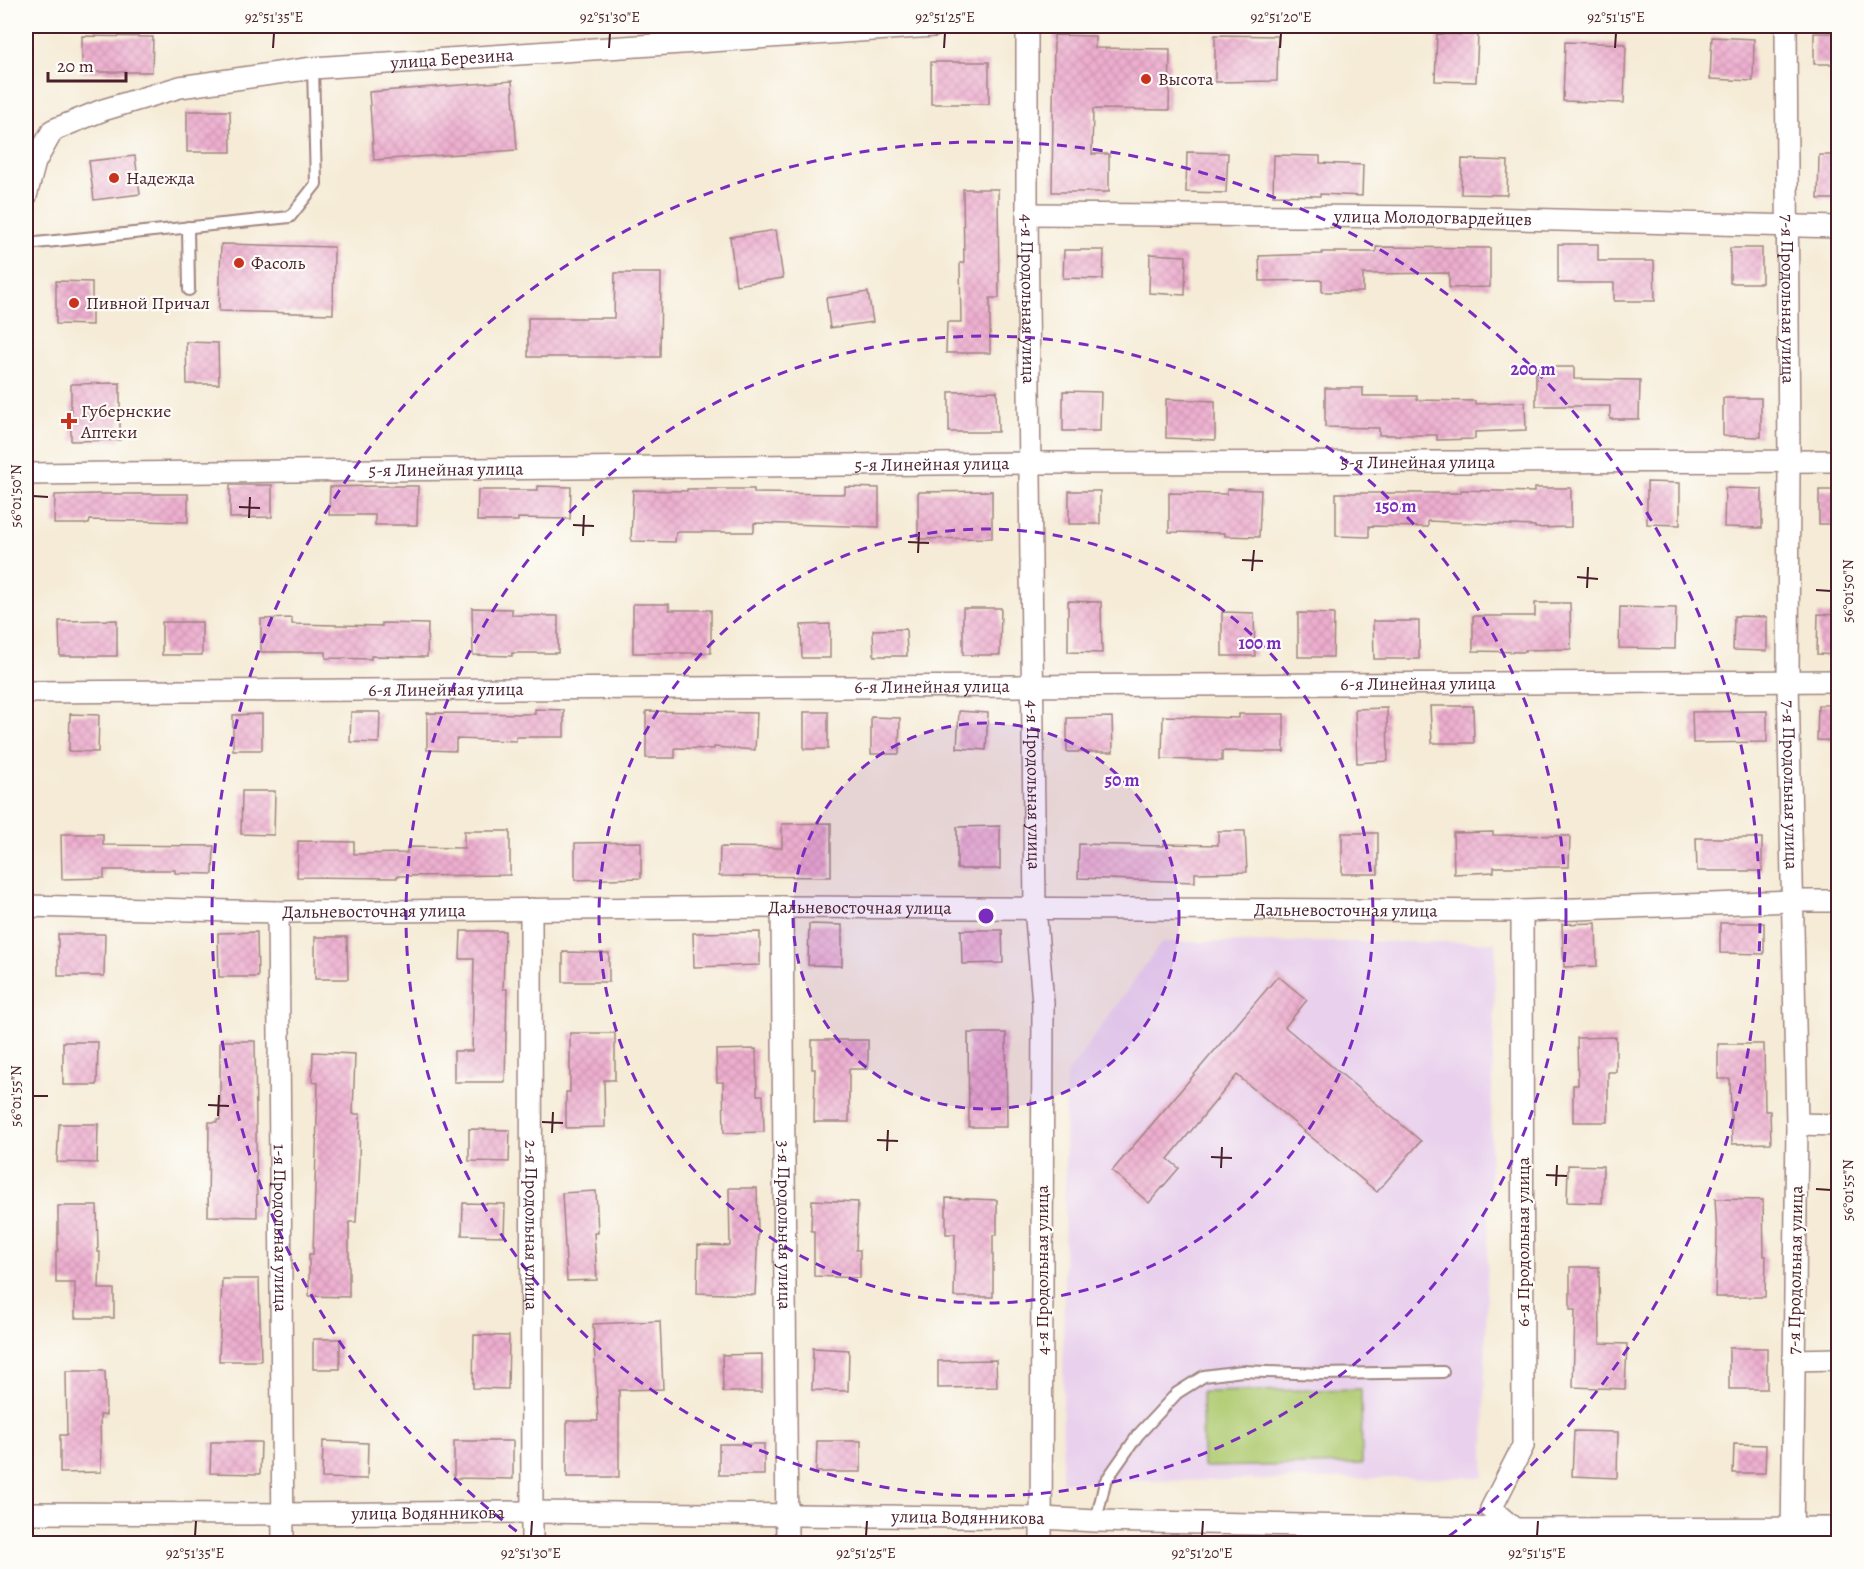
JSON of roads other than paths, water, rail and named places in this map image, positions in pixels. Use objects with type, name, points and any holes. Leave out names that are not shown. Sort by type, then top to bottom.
[{"type":"street","name":"улица Березина","points":[[26,196],[34,162],[53,130],[103,110],[180,87],[313,68],[933,26]]},
{"type":"street","name":"4-я Продольная улица","points":[[1027,26],[1035,907],[1043,1003],[1041,1544]]},
{"type":"street","name":"7-я Продольная улица","points":[[1786,26],[1788,681],[1797,1124],[1791,1535]]},
{"type":"street","name":"улица Молодогвардейцев","points":[[1027,214],[1439,217],[1839,227]]},
{"type":"street","name":"5-я Линейная улица","points":[[26,474],[1030,463],[1839,461]]},
{"type":"street","name":"6-я Линейная улица","points":[[26,692],[1839,681]]},
{"type":"street","name":"Дальневосточная улица","points":[[26,906],[278,912],[782,907],[1522,911],[1839,901]]},
{"type":"street","name":"3-я Продольная улица","points":[[782,907],[787,1544]]},
{"type":"street","name":"2-я Продольная улица","points":[[531,909],[532,1544]]},
{"type":"street","name":"6-я Продольная улица","points":[[1522,911],[1523,1446],[1491,1509],[1536,1544]]},
{"type":"street","name":"1-я Продольная улица","points":[[278,912],[283,1544]]},
{"type":"street","points":[[1797,1124],[1839,1125]]},
{"type":"street","points":[[1793,1360],[1839,1359]]},
{"type":"street","name":"улица Водянникова","points":[[26,1513],[532,1512],[1042,1518],[1294,1534],[1514,1529],[1791,1535],[1839,1528]]},
{"type":"lane","points":[[26,244],[290,217],[316,184],[313,68]]},
{"type":"lane","points":[[188,226],[189,290]]},
{"type":"lane","points":[[1095,1521],[1105,1482],[1138,1435],[1177,1394],[1204,1376],[1242,1371],[1321,1374],[1443,1372]]},
{"type":"place","name":"Высота","points":[[1146,79]]},
{"type":"place","name":"Надежда","points":[[114,178]]},
{"type":"place","name":"Фасоль","points":[[239,263]]},
{"type":"place","name":"Пивной Причал","points":[[74,303]]},
{"type":"place","name":"Губернские Аптеки","points":[[69,421]]}]
